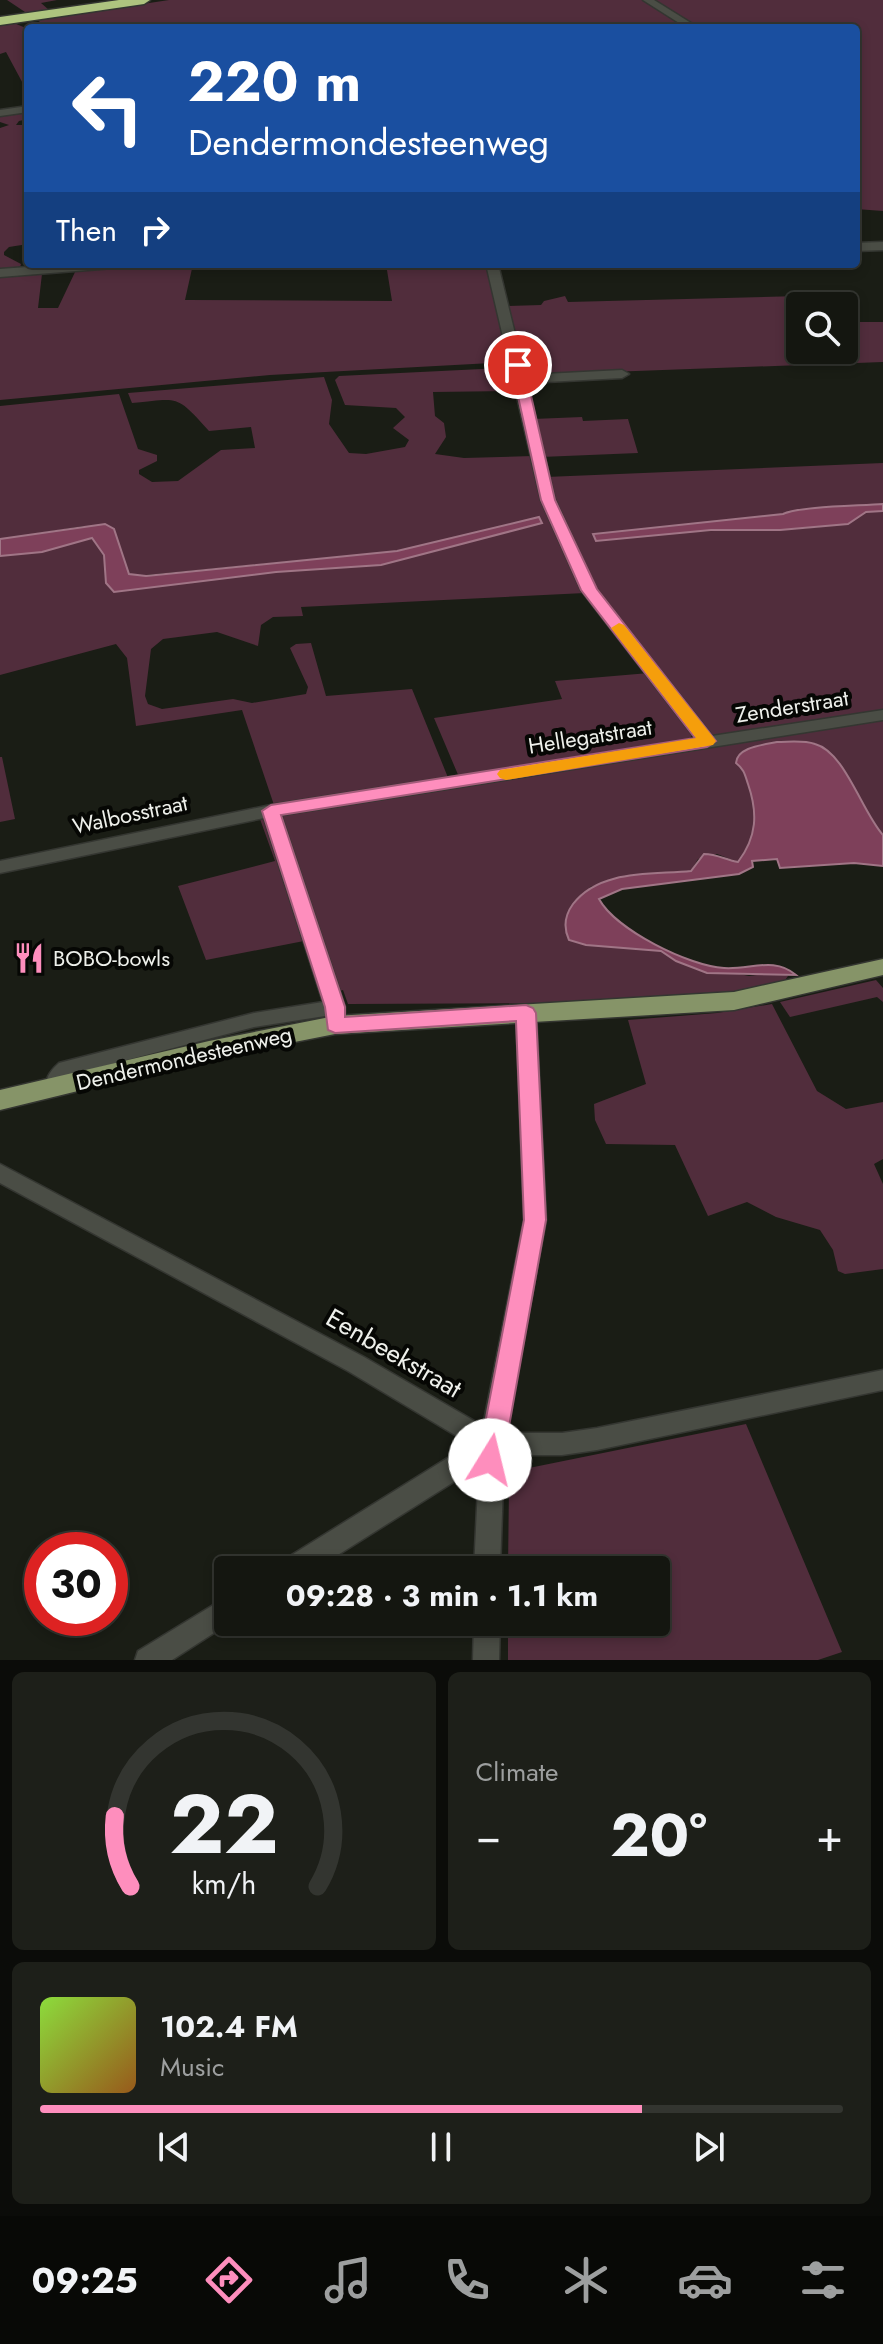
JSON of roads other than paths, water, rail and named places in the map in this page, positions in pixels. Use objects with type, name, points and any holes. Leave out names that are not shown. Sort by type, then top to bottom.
[{"type":"highway","points":[[0,12],[144,0]]},
{"type":"highway","points":[[0,21],[80,4]]},
{"type":"main road","name":"Dendermondesteenweg","points":[[0,1100],[221,1048],[335,1016],[526,1013],[734,1001],[881,970]]},
{"type":"street","points":[[648,0],[687,24]]},
{"type":"street","points":[[0,113],[24,110]]},
{"type":"street","points":[[860,247],[883,246]]},
{"type":"street","points":[[0,273],[63,268]]},
{"type":"street","name":"Hellegatstraat","points":[[271,811],[707,741],[589,590],[548,500],[493,268]]},
{"type":"street","points":[[521,379],[622,374]]},
{"type":"street","name":"Zenderstraat","points":[[707,741],[883,715]]},
{"type":"street","points":[[271,811],[335,1016]]},
{"type":"street","name":"Walbosstraat","points":[[0,867],[271,811]]},
{"type":"street","points":[[488,1556],[492,1444],[535,1220],[526,1013]]},
{"type":"street","name":"Eenbeekstraat","points":[[0,1173],[356,1364],[492,1444]]},
{"type":"street","points":[[313,1556],[492,1444],[562,1444],[597,1439],[883,1380]]},
{"type":"street","points":[[148,1660],[214,1618]]},
{"type":"street","points":[[486,1660],[487,1636]]},
{"type":"place","name":"BOBO-bowls","points":[[29,958]]}]
